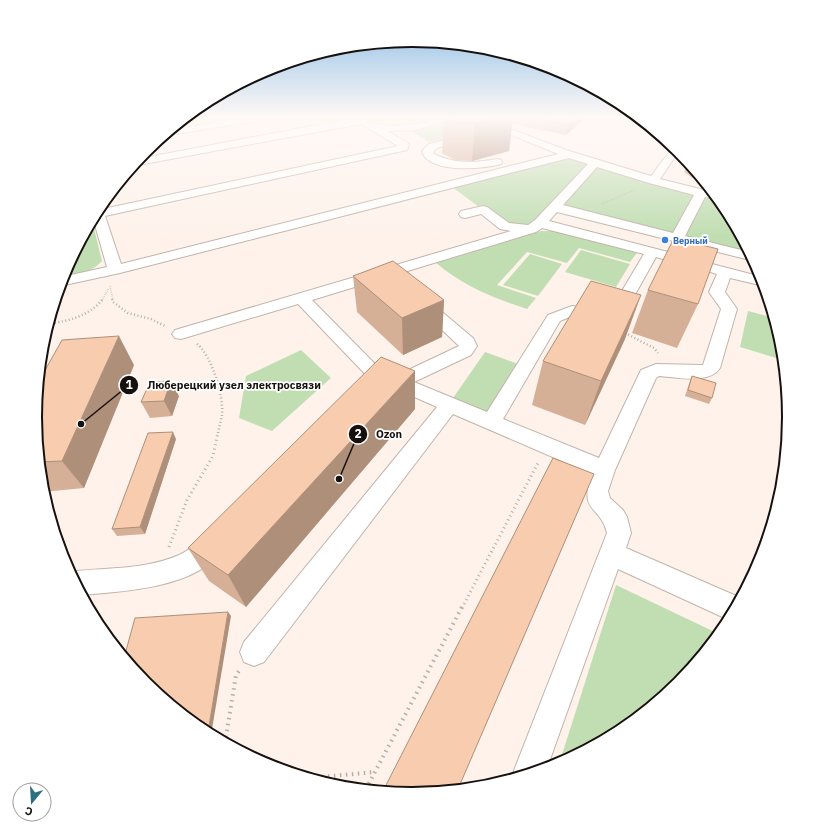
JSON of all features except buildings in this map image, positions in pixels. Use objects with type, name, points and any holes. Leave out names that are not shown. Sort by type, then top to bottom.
[{"type":"street","points":[[145,161],[166,157]]},
{"type":"street","points":[[104,211],[360,157]]},
{"type":"street","points":[[431,157],[449,164],[471,166],[518,157]]},
{"type":"street","points":[[68,280],[115,270],[560,157]]},
{"type":"street","points":[[574,157],[652,181],[707,194]]},
{"type":"street","points":[[652,181],[670,157]]},
{"type":"street","points":[[181,334],[301,298],[398,283],[535,226],[594,164]]},
{"type":"street","points":[[677,238],[700,192]]},
{"type":"street","points":[[554,205],[580,214],[745,255]]},
{"type":"street","points":[[465,214],[483,210],[505,226],[535,226],[674,258]]},
{"type":"street","points":[[100,218],[115,270]]},
{"type":"street","points":[[491,422],[554,318],[564,312],[574,311],[604,316],[616,315],[652,252]]},
{"type":"street","points":[[696,264],[756,280]]},
{"type":"street","points":[[532,767],[619,533],[615,518],[600,503],[597,491],[604,470],[648,374],[656,370],[704,372],[711,368],[729,309],[717,292],[725,272]]},
{"type":"street","points":[[356,390],[380,375],[407,378],[465,351],[468,346],[467,342],[398,283]]},
{"type":"street","points":[[301,298],[380,375],[604,470]]},
{"type":"street","points":[[254,652],[449,405]]},
{"type":"street","points":[[81,582],[132,578],[163,572],[184,565],[200,555],[232,524]]},
{"type":"street","points":[[612,554],[729,607]]},
{"type":"path","points":[[580,214],[652,181]]},
{"type":"path","points":[[55,323],[73,320],[88,314],[98,306],[105,297],[115,270]]},
{"type":"path","points":[[109,288],[113,302],[128,313],[151,319],[181,334],[202,348],[216,375],[222,414],[213,456],[187,500],[169,546],[163,572]]},
{"type":"path","points":[[616,315],[615,322],[618,328],[654,348],[659,355],[656,370]]},
{"type":"path","points":[[368,784],[547,446]]},
{"type":"path","points":[[226,736],[236,675],[254,652]]},
{"type":"path","points":[[326,777],[375,772]]},
{"type":"green space","points":[[561,157],[575,157],[707,194],[720,211],[745,255],[554,207],[540,223],[516,228],[483,210],[451,186]]},
{"type":"green space","points":[[94,228],[102,261],[93,268],[79,274],[70,275],[80,253]]},
{"type":"green space","points":[[541,231],[557,231],[637,253],[630,262],[579,248],[567,263],[527,252],[497,285],[536,298],[527,309],[503,301],[468,285],[436,263]]},
{"type":"green space","points":[[581,250],[630,264],[616,287],[565,272]]},
{"type":"green space","points":[[530,254],[562,264],[538,296],[503,285]]},
{"type":"green space","points":[[748,311],[768,316],[777,358],[740,347]]},
{"type":"green space","points":[[301,350],[331,378],[272,431],[239,418],[246,376]]},
{"type":"green space","points":[[485,352],[518,364],[488,413],[453,398]]},
{"type":"green space","points":[[616,585],[714,631],[674,679],[637,711],[618,725],[562,755]]},
{"type":"place","name":"Верный","points":[[665,240]]},
{"type":"place","name":"Люберецкий узел электросвязи","points":[[81,424]]},
{"type":"place","name":"Ozon","points":[[339,479]]}]
